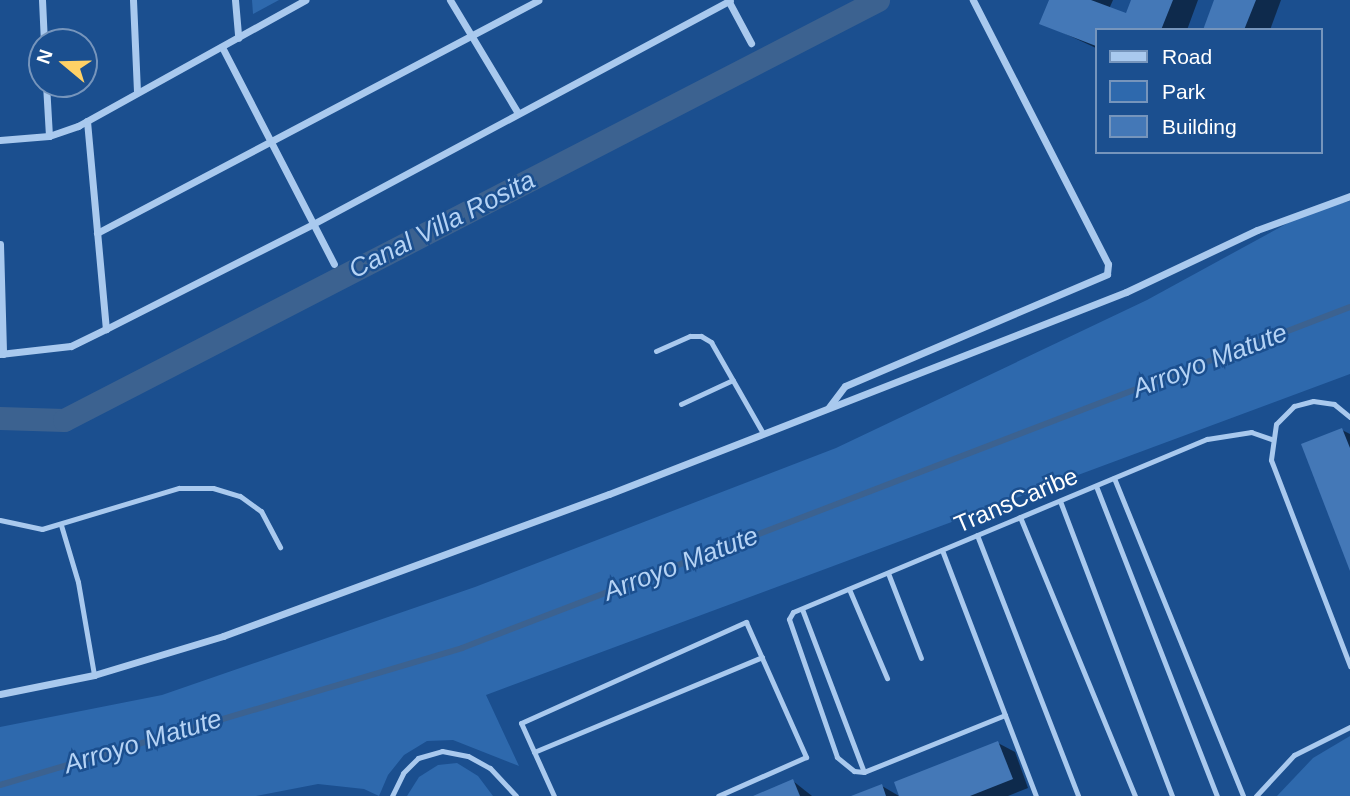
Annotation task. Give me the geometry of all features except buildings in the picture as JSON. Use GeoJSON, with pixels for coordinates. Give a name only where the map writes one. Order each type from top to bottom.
{"type":"FeatureCollection","features":[{"type":"Feature","properties":{"kind":"street"},"geometry":{"type":"LineString","coordinates":[[41,0],[43,28]]}},
{"type":"Feature","properties":{"kind":"street"},"geometry":{"type":"LineString","coordinates":[[134,0],[137,91]]}},
{"type":"Feature","properties":{"kind":"street"},"geometry":{"type":"LineString","coordinates":[[235,0],[238,38]]}},
{"type":"Feature","properties":{"kind":"street"},"geometry":{"type":"LineString","coordinates":[[0,140],[49,136],[87,121],[306,0]]}},
{"type":"Feature","properties":{"kind":"street"},"geometry":{"type":"LineString","coordinates":[[450,0],[518,113]]}},
{"type":"Feature","properties":{"kind":"street"},"geometry":{"type":"LineString","coordinates":[[97,233],[269,139],[538,0]]}},
{"type":"Feature","properties":{"kind":"street"},"geometry":{"type":"LineString","coordinates":[[0,244],[1,354],[71,346],[313,224],[729,0],[751,43]]}},
{"type":"Feature","properties":{"kind":"street"},"geometry":{"type":"LineString","coordinates":[[829,408],[845,386],[1107,274],[1108,264],[973,0]]}},
{"type":"Feature","properties":{"kind":"street"},"geometry":{"type":"LineString","coordinates":[[222,47],[334,264]]}},
{"type":"Feature","properties":{"kind":"street"},"geometry":{"type":"LineString","coordinates":[[47,98],[49,136]]}},
{"type":"Feature","properties":{"kind":"street"},"geometry":{"type":"LineString","coordinates":[[87,121],[106,329]]}},
{"type":"Feature","properties":{"kind":"street"},"geometry":{"type":"LineString","coordinates":[[0,692],[94,675],[223,636],[829,408],[1137,287],[1257,230],[1350,196]]}},
{"type":"Feature","properties":{"kind":"lane"},"geometry":{"type":"LineString","coordinates":[[656,351],[701,336],[711,342],[763,433]]}},
{"type":"Feature","properties":{"kind":"lane"},"geometry":{"type":"LineString","coordinates":[[681,404],[733,380]]}},
{"type":"Feature","properties":{"kind":"lane"},"geometry":{"type":"LineString","coordinates":[[1350,417],[1334,404],[1304,404],[1276,424],[1271,439],[1276,480],[1350,666]]}},
{"type":"Feature","properties":{"kind":"lane","name":"TransCaribe"},"geometry":{"type":"LineString","coordinates":[[1036,796],[942,550],[1231,432],[1251,432],[1271,439]]}},
{"type":"Feature","properties":{"kind":"lane"},"geometry":{"type":"LineString","coordinates":[[1114,478],[1244,796]]}},
{"type":"Feature","properties":{"kind":"lane"},"geometry":{"type":"LineString","coordinates":[[1096,486],[1217,796]]}},
{"type":"Feature","properties":{"kind":"lane"},"geometry":{"type":"LineString","coordinates":[[0,520],[24,528],[61,525],[179,488],[213,488],[240,496],[261,511],[280,547]]}},
{"type":"Feature","properties":{"kind":"lane"},"geometry":{"type":"LineString","coordinates":[[1060,501],[1171,796]]}},
{"type":"Feature","properties":{"kind":"lane"},"geometry":{"type":"LineString","coordinates":[[1020,517],[1135,796]]}},
{"type":"Feature","properties":{"kind":"lane"},"geometry":{"type":"LineString","coordinates":[[61,525],[78,582],[94,675]]}},
{"type":"Feature","properties":{"kind":"lane"},"geometry":{"type":"LineString","coordinates":[[978,535],[1078,796]]}},
{"type":"Feature","properties":{"kind":"lane"},"geometry":{"type":"LineString","coordinates":[[942,550],[793,612],[789,626],[837,757],[845,766],[864,772],[1005,715]]}},
{"type":"Feature","properties":{"kind":"lane"},"geometry":{"type":"LineString","coordinates":[[888,573],[921,658]]}},
{"type":"Feature","properties":{"kind":"lane"},"geometry":{"type":"LineString","coordinates":[[849,589],[887,678]]}},
{"type":"Feature","properties":{"kind":"lane"},"geometry":{"type":"LineString","coordinates":[[803,608],[864,772]]}},
{"type":"Feature","properties":{"kind":"lane"},"geometry":{"type":"LineString","coordinates":[[554,796],[522,723],[747,622],[806,757],[718,796]]}},
{"type":"Feature","properties":{"kind":"lane"},"geometry":{"type":"LineString","coordinates":[[534,752],[762,657]]}},
{"type":"Feature","properties":{"kind":"lane"},"geometry":{"type":"LineString","coordinates":[[1256,796],[1294,755],[1350,727]]}},
{"type":"Feature","properties":{"kind":"lane"},"geometry":{"type":"LineString","coordinates":[[392,796],[403,773],[418,758],[442,751],[468,756],[490,768],[516,796]]}},
{"type":"Feature","properties":{"kind":"green space"},"geometry":{"type":"Polygon","coordinates":[[[252,0],[279,0],[253,14],[252,0]]]}},
{"type":"Feature","properties":{"kind":"green space"},"geometry":{"type":"Polygon","coordinates":[[[1350,201],[1350,374],[486,695],[519,766],[453,740],[427,741],[404,755],[388,775],[379,796],[364,789],[318,784],[256,796],[0,796],[0,727],[162,695],[475,587],[836,448],[1147,300],[1308,212],[1350,201]]]}},
{"type":"Feature","properties":{"kind":"green space"},"geometry":{"type":"Polygon","coordinates":[[[1350,736],[1350,796],[1277,796],[1313,758],[1350,736]]]}},
{"type":"Feature","properties":{"kind":"green space"},"geometry":{"type":"Polygon","coordinates":[[[457,763],[478,776],[493,796],[407,796],[419,777],[438,765],[457,763]]]}},
{"type":"Feature","properties":{"kind":"waterway","name":"Canal Villa Rosita"},"geometry":{"type":"LineString","coordinates":[[0,418],[64,420],[878,0]]}},
{"type":"Feature","properties":{"kind":"waterway","name":"Arroyo Matute"},"geometry":{"type":"LineString","coordinates":[[0,785],[462,648],[1350,307]]}}]}
